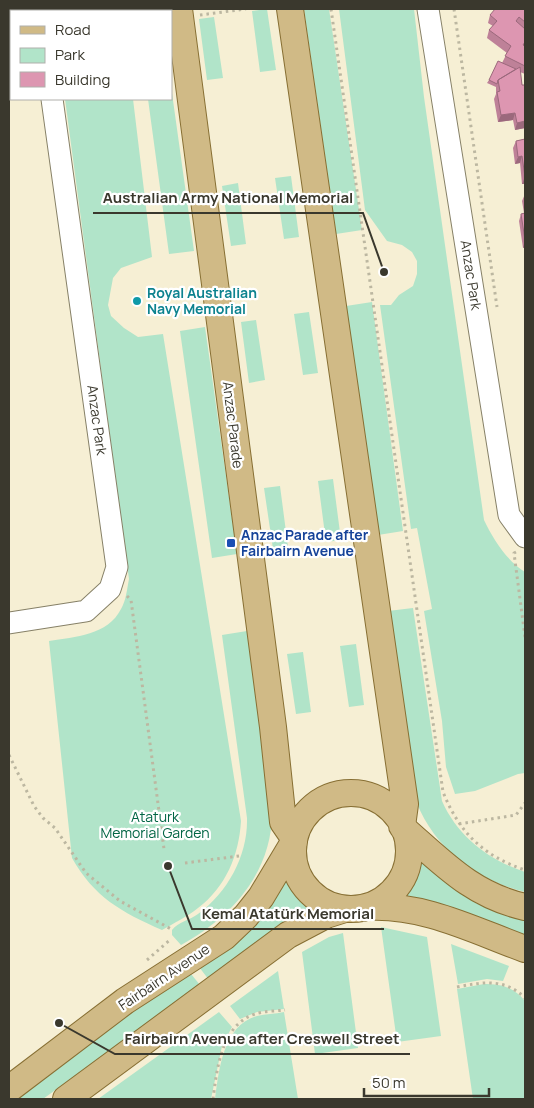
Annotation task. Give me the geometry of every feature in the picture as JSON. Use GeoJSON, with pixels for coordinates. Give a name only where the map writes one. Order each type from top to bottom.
{"type":"FeatureCollection","features":[{"type":"Feature","properties":{"kind":"main road"},"geometry":{"type":"LineString","coordinates":[[290,9],[405,804],[403,827],[408,856],[400,882],[391,893],[356,908],[322,902],[304,886],[294,865],[294,840],[299,825],[318,804],[330,797],[344,794],[372,798],[390,809],[403,827],[458,877],[494,898],[525,907]]}},
{"type":"Feature","properties":{"kind":"main road","name":"Anzac Parade"},"geometry":{"type":"LineString","coordinates":[[180,14],[273,727],[283,822],[294,840]]}},
{"type":"Feature","properties":{"kind":"main road","name":"Fairbairn Avenue"},"geometry":{"type":"LineString","coordinates":[[9,1089],[125,1001],[224,937],[246,916],[261,897],[294,840]]}},
{"type":"Feature","properties":{"kind":"main road"},"geometry":{"type":"LineString","coordinates":[[66,1099],[288,935],[326,915],[356,908],[389,906],[426,912],[525,949]]}},
{"type":"Feature","properties":{"kind":"street","name":"Anzac Park"},"geometry":{"type":"LineString","coordinates":[[428,9],[510,515],[522,544]]}},
{"type":"Feature","properties":{"kind":"street","name":"Anzac Park"},"geometry":{"type":"LineString","coordinates":[[9,623],[86,611],[110,587],[117,567],[52,100]]}},
{"type":"Feature","properties":{"kind":"path"},"geometry":{"type":"LineString","coordinates":[[180,14],[246,9]]}},
{"type":"Feature","properties":{"kind":"path"},"geometry":{"type":"LineString","coordinates":[[331,9],[442,792],[452,815],[485,850],[497,859],[525,870]]}},
{"type":"Feature","properties":{"kind":"path"},"geometry":{"type":"LineString","coordinates":[[454,9],[497,312]]}},
{"type":"Feature","properties":{"kind":"path"},"geometry":{"type":"LineString","coordinates":[[522,544],[514,553],[525,637]]}},
{"type":"Feature","properties":{"kind":"path"},"geometry":{"type":"LineString","coordinates":[[110,587],[124,593],[131,600],[164,849]]}},
{"type":"Feature","properties":{"kind":"path"},"geometry":{"type":"LineString","coordinates":[[9,755],[34,806],[43,818],[55,828],[86,873],[120,901],[171,929]]}},
{"type":"Feature","properties":{"kind":"path"},"geometry":{"type":"LineString","coordinates":[[459,824],[516,815],[525,803]]}},
{"type":"Feature","properties":{"kind":"path"},"geometry":{"type":"LineString","coordinates":[[185,863],[239,856]]}},
{"type":"Feature","properties":{"kind":"path"},"geometry":{"type":"LineString","coordinates":[[143,965],[153,953],[171,939]]}},
{"type":"Feature","properties":{"kind":"path"},"geometry":{"type":"LineString","coordinates":[[457,987],[492,982],[500,983],[519,991],[525,998]]}},
{"type":"Feature","properties":{"kind":"path"},"geometry":{"type":"LineString","coordinates":[[213,1099],[224,1046],[233,1029],[255,1014],[285,1010]]}},
{"type":"Feature","properties":{"kind":"green space"},"geometry":{"type":"Polygon","coordinates":[[[267,9],[276,70],[260,72],[252,11],[267,9]]]}},
{"type":"Feature","properties":{"kind":"green space"},"geometry":{"type":"Polygon","coordinates":[[[304,9],[329,9],[362,230],[336,234],[304,9]]]}},
{"type":"Feature","properties":{"kind":"green space"},"geometry":{"type":"Polygon","coordinates":[[[339,9],[414,9],[424,97],[484,520],[501,549],[512,562],[525,572],[525,773],[475,791],[455,794],[446,767],[442,721],[424,611],[432,609],[417,528],[411,529],[380,305],[391,305],[399,295],[413,286],[417,274],[417,261],[412,252],[402,245],[387,241],[365,210],[339,9]]]}},
{"type":"Feature","properties":{"kind":"green space"},"geometry":{"type":"Polygon","coordinates":[[[214,17],[223,78],[207,80],[199,19],[214,17]]]}},
{"type":"Feature","properties":{"kind":"green space"},"geometry":{"type":"Polygon","coordinates":[[[172,93],[194,251],[169,254],[148,100],[172,100],[172,93]]]}},
{"type":"Feature","properties":{"kind":"green space","name":"Ataturk Memorial Garden"},"geometry":{"type":"Polygon","coordinates":[[[65,100],[133,100],[152,257],[121,268],[113,278],[108,305],[111,316],[138,337],[163,334],[241,821],[234,858],[216,890],[208,900],[194,911],[162,930],[121,910],[110,902],[90,883],[72,858],[49,641],[80,636],[108,624],[115,618],[123,606],[129,579],[65,100]]]}},
{"type":"Feature","properties":{"kind":"green space"},"geometry":{"type":"Polygon","coordinates":[[[291,176],[299,237],[284,239],[275,178],[291,176]]]}},
{"type":"Feature","properties":{"kind":"green space"},"geometry":{"type":"Polygon","coordinates":[[[238,183],[246,244],[231,246],[222,186],[238,183]]]}},
{"type":"Feature","properties":{"kind":"green space"},"geometry":{"type":"Polygon","coordinates":[[[372,302],[403,531],[378,535],[346,306],[372,302]]]}},
{"type":"Feature","properties":{"kind":"green space"},"geometry":{"type":"Polygon","coordinates":[[[309,312],[318,373],[303,375],[294,314],[309,312]]]}},
{"type":"Feature","properties":{"kind":"green space"},"geometry":{"type":"Polygon","coordinates":[[[256,320],[265,380],[249,383],[241,322],[256,320]]]}},
{"type":"Feature","properties":{"kind":"green space"},"geometry":{"type":"Polygon","coordinates":[[[205,327],[237,554],[212,558],[180,331],[205,327]]]}},
{"type":"Feature","properties":{"kind":"green space"},"geometry":{"type":"Polygon","coordinates":[[[333,479],[341,540],[326,542],[318,481],[333,479]]]}},
{"type":"Feature","properties":{"kind":"green space"},"geometry":{"type":"Polygon","coordinates":[[[280,486],[288,547],[273,549],[264,488],[280,486]]]}},
{"type":"Feature","properties":{"kind":"green space"},"geometry":{"type":"Polygon","coordinates":[[[413,608],[442,801],[457,826],[476,846],[499,861],[525,872],[525,892],[489,879],[457,858],[431,830],[421,813],[414,795],[388,611],[413,608]]]}},
{"type":"Feature","properties":{"kind":"green space"},"geometry":{"type":"Polygon","coordinates":[[[247,631],[272,808],[271,831],[266,852],[258,871],[247,889],[233,906],[217,920],[200,934],[181,945],[172,935],[172,930],[177,925],[198,914],[218,895],[234,872],[244,846],[247,818],[222,635],[247,631]]]}},
{"type":"Feature","properties":{"kind":"green space"},"geometry":{"type":"Polygon","coordinates":[[[356,644],[364,705],[349,707],[340,646],[356,644]]]}},
{"type":"Feature","properties":{"kind":"green space"},"geometry":{"type":"Polygon","coordinates":[[[303,652],[311,712],[296,714],[287,654],[303,652]]]}},
{"type":"Feature","properties":{"kind":"green space"},"geometry":{"type":"Polygon","coordinates":[[[416,852],[525,916],[525,936],[397,896],[410,876],[416,852]]]}},
{"type":"Feature","properties":{"kind":"green space"},"geometry":{"type":"Polygon","coordinates":[[[289,871],[299,890],[316,906],[209,980],[196,963],[289,871]]]}},
{"type":"Feature","properties":{"kind":"green space"},"geometry":{"type":"Polygon","coordinates":[[[381,927],[427,937],[441,1036],[397,1042],[381,927]]]}},
{"type":"Feature","properties":{"kind":"green space"},"geometry":{"type":"Polygon","coordinates":[[[343,933],[358,1048],[315,1054],[302,952],[329,937],[343,933]]]}},
{"type":"Feature","properties":{"kind":"green space"},"geometry":{"type":"Polygon","coordinates":[[[451,944],[509,966],[503,981],[487,979],[458,984],[451,944]]]}},
{"type":"Feature","properties":{"kind":"green space"},"geometry":{"type":"Polygon","coordinates":[[[187,969],[200,985],[43,1099],[9,1099],[187,969]]]}},
{"type":"Feature","properties":{"kind":"green space"},"geometry":{"type":"Polygon","coordinates":[[[278,971],[284,1009],[257,1012],[240,1019],[230,1006],[278,971]]]}},
{"type":"Feature","properties":{"kind":"green space"},"geometry":{"type":"Polygon","coordinates":[[[484,984],[512,989],[525,1001],[525,1099],[473,1099],[457,989],[484,984]]]}},
{"type":"Feature","properties":{"kind":"green space"},"geometry":{"type":"Polygon","coordinates":[[[219,1012],[232,1027],[222,1046],[211,1099],[98,1099],[219,1012]]]}},
{"type":"Feature","properties":{"kind":"green space"},"geometry":{"type":"Polygon","coordinates":[[[284,1012],[298,1099],[215,1099],[221,1062],[230,1039],[237,1029],[246,1021],[257,1016],[284,1012]]]}},
{"type":"Feature","properties":{"kind":"building"},"geometry":{"type":"Polygon","coordinates":[[[495,9],[525,9],[525,22],[519,17],[516,21],[525,29],[525,42],[523,45],[525,46],[525,66],[505,56],[511,46],[489,30],[497,21],[490,15],[495,9]]]}},
{"type":"Feature","properties":{"kind":"building"},"geometry":{"type":"Polygon","coordinates":[[[498,61],[516,69],[498,80],[497,84],[489,80],[498,61]]]}},
{"type":"Feature","properties":{"kind":"building"},"geometry":{"type":"Polygon","coordinates":[[[520,67],[522,85],[525,85],[525,121],[517,123],[515,113],[501,115],[497,92],[500,91],[498,80],[520,67]]]}},
{"type":"Feature","properties":{"kind":"building"},"geometry":{"type":"Polygon","coordinates":[[[525,139],[525,177],[522,156],[518,157],[516,141],[525,139]]]}},
{"type":"Feature","properties":{"kind":"building"},"geometry":{"type":"Polygon","coordinates":[[[525,213],[525,240],[521,214],[525,213]]]}},
{"type":"Feature","properties":{"kind":"place","name":"Australian Army National Memorial"},"geometry":{"type":"Point","coordinates":[384,272]}},
{"type":"Feature","properties":{"kind":"place","name":"Royal Australian Navy Memorial"},"geometry":{"type":"Point","coordinates":[137,301]}},
{"type":"Feature","properties":{"kind":"place","name":"Anzac Parade after Fairbairn Avenue"},"geometry":{"type":"Point","coordinates":[231,543]}},
{"type":"Feature","properties":{"kind":"place","name":"Kemal Atatürk Memorial"},"geometry":{"type":"Point","coordinates":[168,866]}},
{"type":"Feature","properties":{"kind":"place","name":"Fairbairn Avenue after Creswell Street"},"geometry":{"type":"Point","coordinates":[59,1023]}}]}
